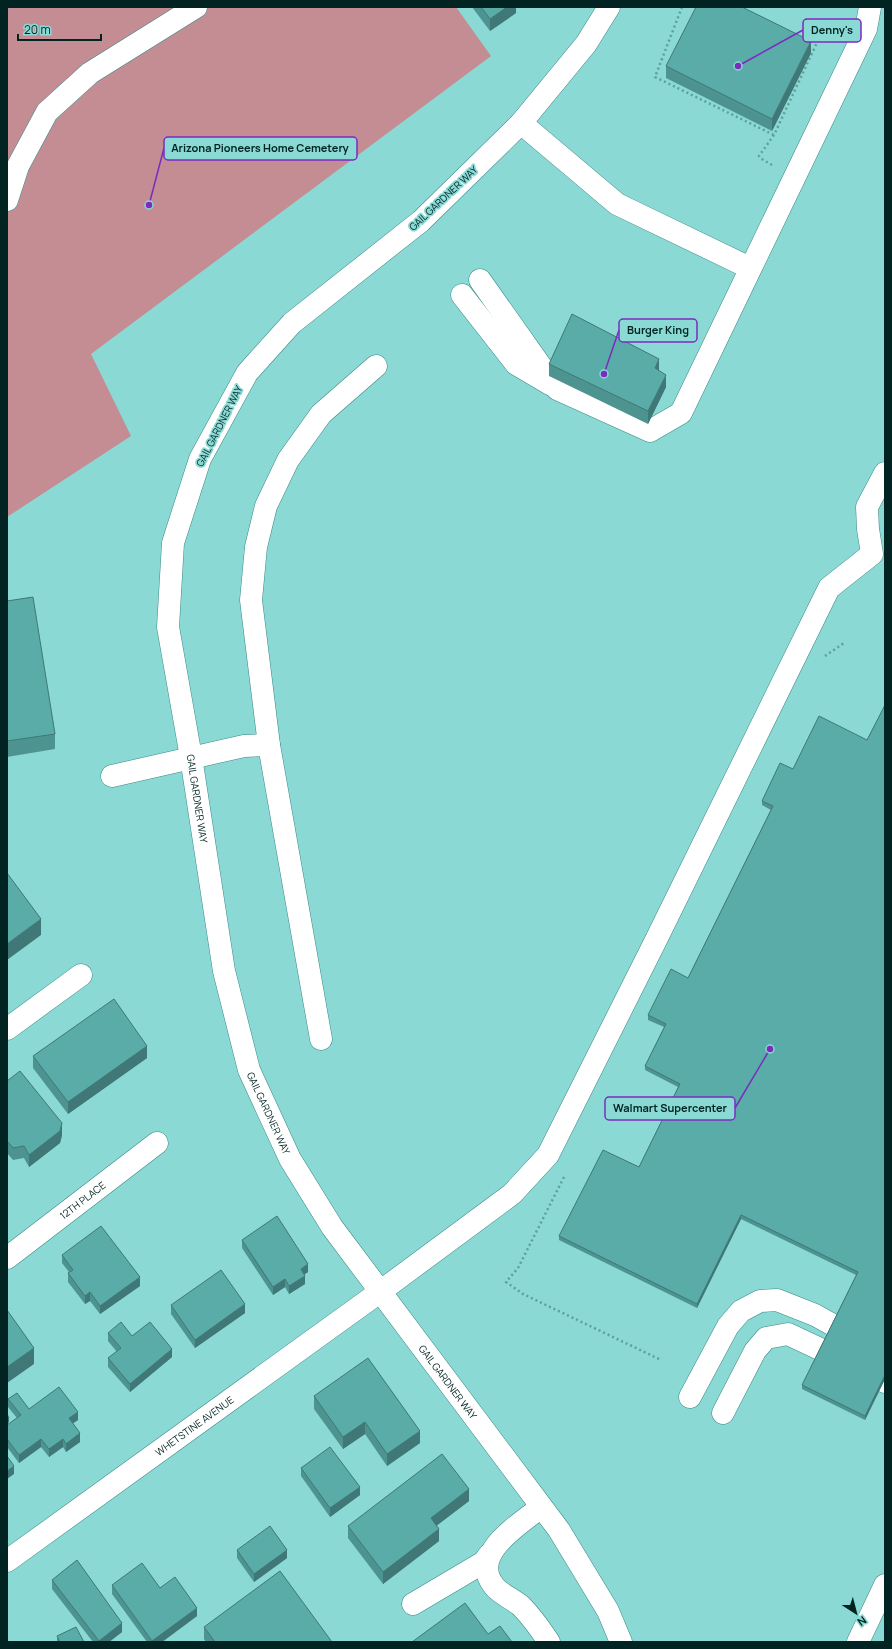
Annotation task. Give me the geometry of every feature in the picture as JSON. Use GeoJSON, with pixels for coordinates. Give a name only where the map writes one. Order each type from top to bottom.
{"type":"FeatureCollection","features":[{"type":"Feature","properties":{"kind":"street"},"geometry":{"type":"LineString","coordinates":[[7,200],[18,166],[47,112],[90,73],[196,7]]}},
{"type":"Feature","properties":{"kind":"street","name":"GAIL GARDNER WAY"},"geometry":{"type":"LineString","coordinates":[[609,7],[586,44],[521,123],[421,220],[292,323],[247,374],[200,459],[173,543],[168,627],[191,758],[224,971],[248,1070],[290,1158],[332,1226],[559,1530],[608,1610],[621,1642]]}},
{"type":"Feature","properties":{"kind":"street"},"geometry":{"type":"LineString","coordinates":[[462,295],[516,364],[557,389],[650,431],[681,413],[866,29],[870,7]]}},
{"type":"Feature","properties":{"kind":"street"},"geometry":{"type":"LineString","coordinates":[[521,123],[560,158],[617,204],[750,268]]}},
{"type":"Feature","properties":{"kind":"street"},"geometry":{"type":"LineString","coordinates":[[480,280],[557,389]]}},
{"type":"Feature","properties":{"kind":"street"},"geometry":{"type":"LineString","coordinates":[[321,1039],[269,746],[251,600],[256,547],[266,506],[288,460],[321,414],[376,366]]}},
{"type":"Feature","properties":{"kind":"street","name":"WHETSTINE AVENUE"},"geometry":{"type":"LineString","coordinates":[[7,1561],[381,1291],[512,1194],[548,1154],[655,942],[829,588],[872,554],[868,529],[868,507],[885,473]]}},
{"type":"Feature","properties":{"kind":"street"},"geometry":{"type":"LineString","coordinates":[[112,776],[244,746],[269,746]]}},
{"type":"Feature","properties":{"kind":"street"},"geometry":{"type":"LineString","coordinates":[[7,1029],[81,975]]}},
{"type":"Feature","properties":{"kind":"street","name":"12TH PLACE"},"geometry":{"type":"LineString","coordinates":[[7,1258],[157,1143]]}},
{"type":"Feature","properties":{"kind":"street"},"geometry":{"type":"LineString","coordinates":[[690,1397],[728,1326],[741,1311],[760,1301],[777,1300],[815,1315],[885,1354]]}},
{"type":"Feature","properties":{"kind":"street"},"geometry":{"type":"LineString","coordinates":[[723,1413],[755,1352],[766,1338],[788,1334],[885,1382]]}},
{"type":"Feature","properties":{"kind":"street"},"geometry":{"type":"LineString","coordinates":[[413,1604],[484,1562],[488,1555],[507,1534],[541,1507]]}},
{"type":"Feature","properties":{"kind":"street"},"geometry":{"type":"LineString","coordinates":[[488,1555],[486,1570],[494,1586],[520,1606],[536,1623],[549,1642]]}},
{"type":"Feature","properties":{"kind":"street"},"geometry":{"type":"LineString","coordinates":[[858,1642],[885,1585]]}},
{"type":"Feature","properties":{"kind":"path"},"geometry":{"type":"LineString","coordinates":[[682,7],[655,77],[774,135]]}},
{"type":"Feature","properties":{"kind":"path"},"geometry":{"type":"LineString","coordinates":[[772,165],[760,158],[760,156],[774,135],[821,34]]}},
{"type":"Feature","properties":{"kind":"path"},"geometry":{"type":"LineString","coordinates":[[823,657],[844,643]]}},
{"type":"Feature","properties":{"kind":"path"},"geometry":{"type":"LineString","coordinates":[[568,1171],[518,1268],[506,1282],[523,1294],[659,1359]]}},
{"type":"Feature","properties":{"kind":"shaded area"},"geometry":{"type":"Polygon","coordinates":[[[7,7],[456,7],[491,56],[91,354],[131,436],[7,517],[7,7]]]}},
{"type":"Feature","properties":{"kind":"building"},"geometry":{"type":"Polygon","coordinates":[[[481,7],[507,7],[490,19],[481,7]]]}},
{"type":"Feature","properties":{"kind":"building"},"geometry":{"type":"Polygon","coordinates":[[[696,7],[742,7],[811,41],[772,119],[666,66],[696,7]]]}},
{"type":"Feature","properties":{"kind":"building"},"geometry":{"type":"Polygon","coordinates":[[[572,314],[659,359],[655,368],[666,375],[648,411],[549,364],[572,314]]]}},
{"type":"Feature","properties":{"kind":"building"},"geometry":{"type":"Polygon","coordinates":[[[33,597],[55,734],[7,741],[7,601],[33,597]]]}},
{"type":"Feature","properties":{"kind":"building"},"geometry":{"type":"Polygon","coordinates":[[[885,705],[885,1375],[865,1416],[802,1385],[858,1272],[741,1215],[697,1304],[559,1236],[603,1150],[639,1167],[680,1084],[645,1066],[666,1024],[648,1015],[671,969],[688,978],[773,806],[762,801],[780,763],[793,769],[819,716],[867,740],[885,705]]]}},
{"type":"Feature","properties":{"kind":"building"},"geometry":{"type":"Polygon","coordinates":[[[7,873],[41,919],[7,944],[7,873]]]}},
{"type":"Feature","properties":{"kind":"building"},"geometry":{"type":"Polygon","coordinates":[[[114,999],[147,1046],[68,1102],[33,1056],[114,999]]]}},
{"type":"Feature","properties":{"kind":"building"},"geometry":{"type":"Polygon","coordinates":[[[20,1071],[62,1123],[60,1131],[29,1155],[24,1146],[13,1148],[7,1141],[7,1081],[20,1071]]]}},
{"type":"Feature","properties":{"kind":"building"},"geometry":{"type":"Polygon","coordinates":[[[277,1216],[308,1264],[301,1269],[305,1276],[289,1286],[285,1279],[273,1287],[242,1240],[277,1216]]]}},
{"type":"Feature","properties":{"kind":"building"},"geometry":{"type":"Polygon","coordinates":[[[101,1226],[140,1277],[100,1306],[90,1292],[85,1296],[68,1273],[73,1270],[62,1255],[101,1226]]]}},
{"type":"Feature","properties":{"kind":"building"},"geometry":{"type":"Polygon","coordinates":[[[221,1270],[245,1304],[195,1340],[171,1305],[221,1270]]]}},
{"type":"Feature","properties":{"kind":"building"},"geometry":{"type":"Polygon","coordinates":[[[7,1310],[34,1348],[7,1367],[7,1310]]]}},
{"type":"Feature","properties":{"kind":"building"},"geometry":{"type":"Polygon","coordinates":[[[121,1322],[132,1336],[150,1322],[172,1349],[130,1384],[108,1358],[121,1348],[108,1333],[121,1322]]]}},
{"type":"Feature","properties":{"kind":"building"},"geometry":{"type":"Polygon","coordinates":[[[368,1358],[420,1431],[387,1454],[365,1422],[343,1437],[314,1396],[368,1358]]]}},
{"type":"Feature","properties":{"kind":"building"},"geometry":{"type":"Polygon","coordinates":[[[59,1387],[78,1412],[69,1418],[80,1433],[66,1444],[63,1439],[49,1449],[41,1439],[19,1455],[7,1439],[7,1425],[21,1415],[8,1399],[17,1393],[29,1409],[59,1387]]]}},
{"type":"Feature","properties":{"kind":"building"},"geometry":{"type":"Polygon","coordinates":[[[330,1447],[360,1487],[330,1508],[301,1468],[330,1447]]]}},
{"type":"Feature","properties":{"kind":"building"},"geometry":{"type":"Polygon","coordinates":[[[442,1454],[469,1489],[431,1518],[439,1529],[383,1572],[348,1526],[442,1454]]]}},
{"type":"Feature","properties":{"kind":"building"},"geometry":{"type":"Polygon","coordinates":[[[7,1456],[14,1466],[7,1471],[7,1456]]]}},
{"type":"Feature","properties":{"kind":"building"},"geometry":{"type":"Polygon","coordinates":[[[270,1526],[287,1550],[254,1574],[237,1550],[270,1526]]]}},
{"type":"Feature","properties":{"kind":"building"},"geometry":{"type":"Polygon","coordinates":[[[77,1560],[122,1623],[99,1641],[52,1580],[77,1560]]]}},
{"type":"Feature","properties":{"kind":"building"},"geometry":{"type":"Polygon","coordinates":[[[142,1563],[160,1588],[175,1577],[197,1608],[152,1641],[112,1585],[142,1563]]]}},
{"type":"Feature","properties":{"kind":"building"},"geometry":{"type":"Polygon","coordinates":[[[280,1571],[332,1642],[215,1642],[204,1627],[280,1571]]]}},
{"type":"Feature","properties":{"kind":"building"},"geometry":{"type":"Polygon","coordinates":[[[465,1603],[488,1634],[500,1626],[512,1642],[412,1642],[465,1603]]]}},
{"type":"Feature","properties":{"kind":"building"},"geometry":{"type":"Polygon","coordinates":[[[76,1627],[84,1642],[60,1642],[57,1636],[76,1627]]]}},
{"type":"Feature","properties":{"kind":"place","name":"Denny's"},"geometry":{"type":"Point","coordinates":[738,66]}},
{"type":"Feature","properties":{"kind":"place","name":"Arizona Pioneers Home Cemetery"},"geometry":{"type":"Point","coordinates":[149,205]}},
{"type":"Feature","properties":{"kind":"place","name":"Burger King"},"geometry":{"type":"Point","coordinates":[604,374]}},
{"type":"Feature","properties":{"kind":"place","name":"Walmart Supercenter"},"geometry":{"type":"Point","coordinates":[770,1049]}}]}
